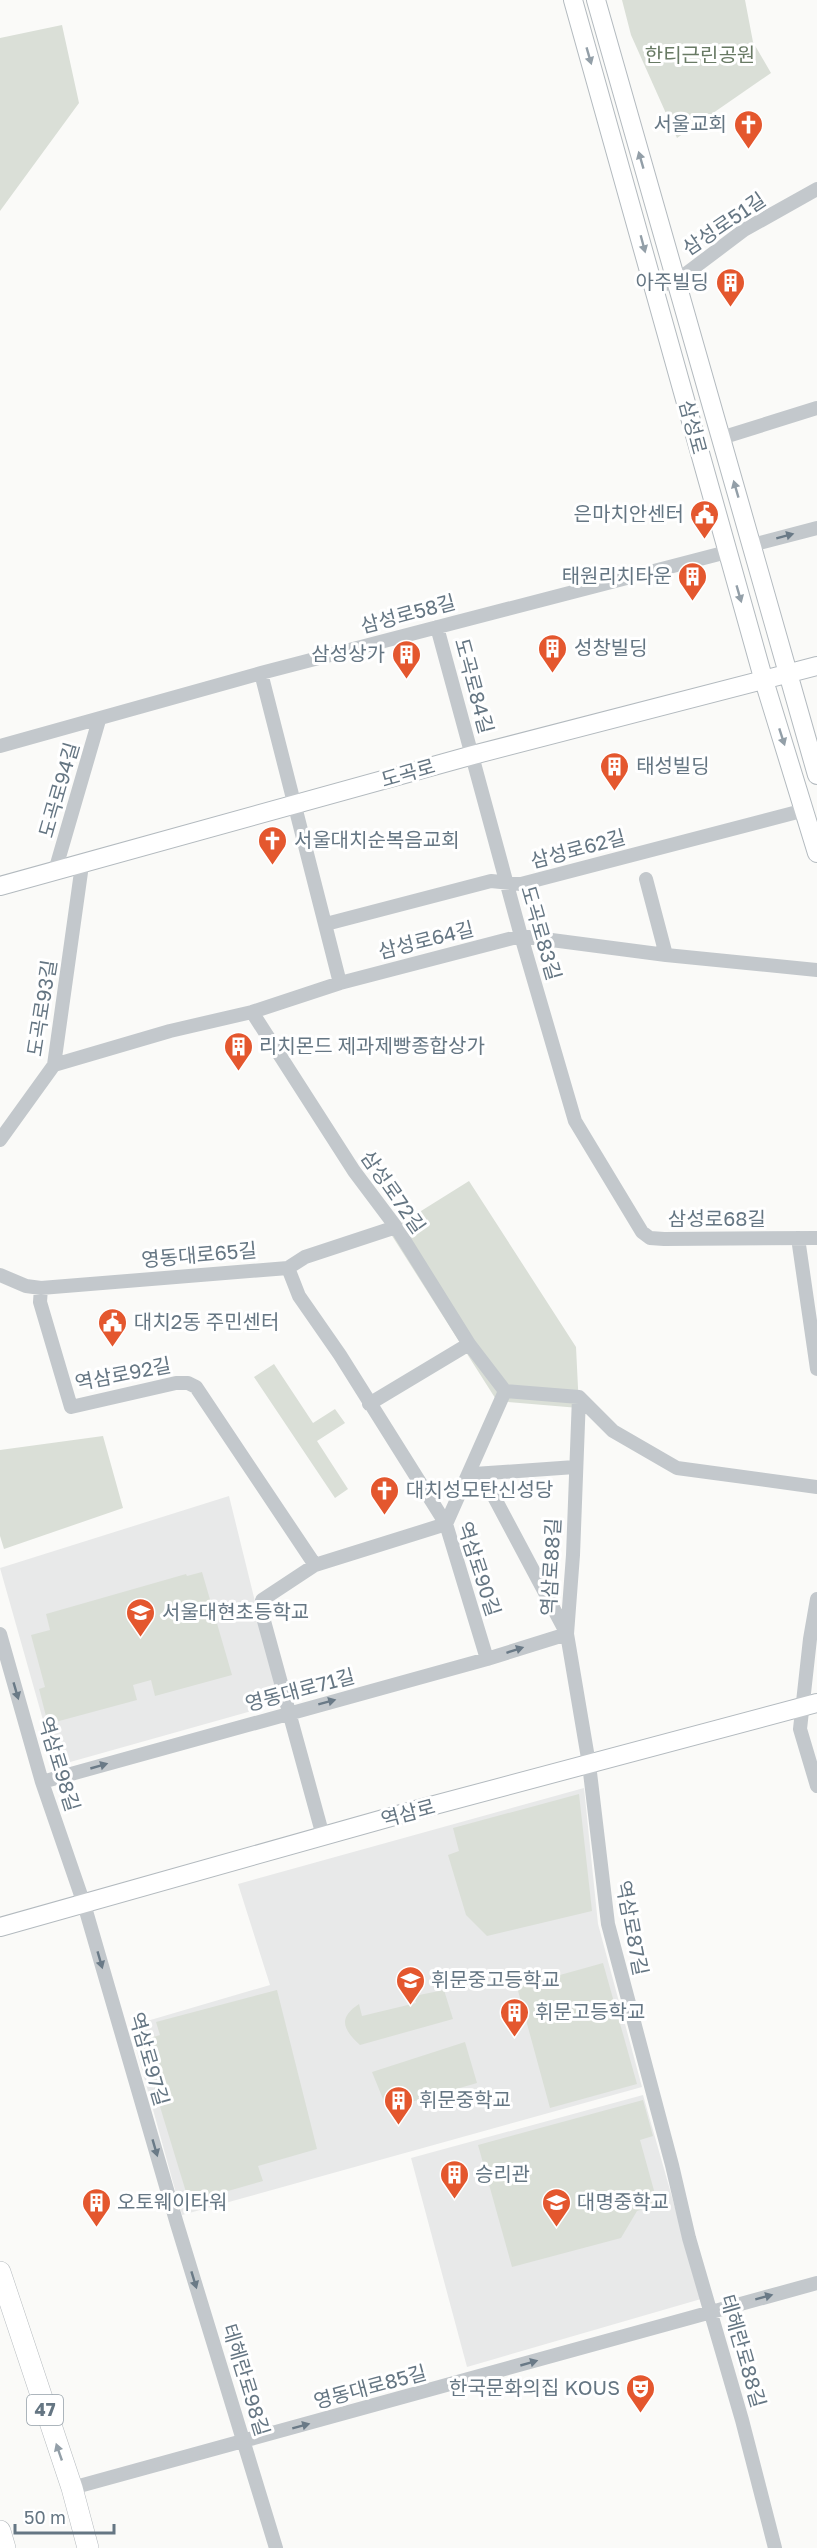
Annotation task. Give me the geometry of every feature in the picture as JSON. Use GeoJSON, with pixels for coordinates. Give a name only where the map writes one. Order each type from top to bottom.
{"type":"FeatureCollection","features":[{"type":"Feature","properties":{"kind":"main road","name":"삼성로"},"geometry":{"type":"LineString","coordinates":[[573,0],[727,552],[817,853]]}},
{"type":"Feature","properties":{"kind":"main road","name":"삼성로"},"geometry":{"type":"LineString","coordinates":[[596,0],[817,775]]}},
{"type":"Feature","properties":{"kind":"main road","name":"도곡로"},"geometry":{"type":"LineString","coordinates":[[0,886],[472,755],[817,666]]}},
{"type":"Feature","properties":{"kind":"main road","name":"역삼로"},"geometry":{"type":"LineString","coordinates":[[0,1927],[323,1836],[810,1705]]}},
{"type":"Feature","properties":{"kind":"main road","name":"47"},"geometry":{"type":"LineString","coordinates":[[0,2272],[72,2488],[88,2548]]}},
{"type":"Feature","properties":{"kind":"main road"},"geometry":{"type":"LineString","coordinates":[[0,2531],[5,2548]]}},
{"type":"Feature","properties":{"kind":"street","name":"삼성로51길"},"geometry":{"type":"LineString","coordinates":[[654,286],[675,282],[744,230],[816,193]]}},
{"type":"Feature","properties":{"kind":"street"},"geometry":{"type":"LineString","coordinates":[[721,438],[817,408]]}},
{"type":"Feature","properties":{"kind":"street"},"geometry":{"type":"LineString","coordinates":[[752,545],[817,528]]}},
{"type":"Feature","properties":{"kind":"street","name":"삼성로58길"},"geometry":{"type":"LineString","coordinates":[[0,746],[261,673],[727,552]]}},
{"type":"Feature","properties":{"kind":"street","name":"도곡로84길"},"geometry":{"type":"LineString","coordinates":[[437,627],[472,755]]}},
{"type":"Feature","properties":{"kind":"street"},"geometry":{"type":"LineString","coordinates":[[261,673],[340,983]]}},
{"type":"Feature","properties":{"kind":"street","name":"도곡로94길"},"geometry":{"type":"LineString","coordinates":[[55,871],[99,720]]}},
{"type":"Feature","properties":{"kind":"street","name":"도곡로83길"},"geometry":{"type":"LineString","coordinates":[[472,755],[521,936],[575,1121]]}},
{"type":"Feature","properties":{"kind":"street","name":"삼성로62길"},"geometry":{"type":"LineString","coordinates":[[326,924],[491,881],[521,884],[805,810]]}},
{"type":"Feature","properties":{"kind":"street","name":"도곡로93길"},"geometry":{"type":"LineString","coordinates":[[0,1140],[54,1065],[82,865]]}},
{"type":"Feature","properties":{"kind":"street"},"geometry":{"type":"LineString","coordinates":[[646,879],[666,955]]}},
{"type":"Feature","properties":{"kind":"street","name":"삼성로64길"},"geometry":{"type":"LineString","coordinates":[[54,1065],[170,1032],[252,1012],[340,983],[521,936],[666,955],[817,970]]}},
{"type":"Feature","properties":{"kind":"street","name":"삼성로72길"},"geometry":{"type":"LineString","coordinates":[[252,1012],[354,1172],[396,1227],[469,1344],[505,1391]]}},
{"type":"Feature","properties":{"kind":"street","name":"삼성로68길"},"geometry":{"type":"LineString","coordinates":[[575,1121],[642,1232],[650,1238],[817,1238]]}},
{"type":"Feature","properties":{"kind":"street","name":"영동대로65길"},"geometry":{"type":"LineString","coordinates":[[0,1275],[26,1286],[41,1287],[288,1268],[305,1257],[396,1227]]}},
{"type":"Feature","properties":{"kind":"street"},"geometry":{"type":"LineString","coordinates":[[798,1238],[817,1369]]}},
{"type":"Feature","properties":{"kind":"street","name":"역삼로90길"},"geometry":{"type":"LineString","coordinates":[[288,1268],[299,1296],[340,1355],[446,1524],[487,1659]]}},
{"type":"Feature","properties":{"kind":"street","name":"역삼로92길"},"geometry":{"type":"LineString","coordinates":[[41,1287],[40,1302],[71,1407],[176,1383],[188,1383],[196,1387],[315,1565]]}},
{"type":"Feature","properties":{"kind":"street"},"geometry":{"type":"LineString","coordinates":[[369,1404],[469,1344]]}},
{"type":"Feature","properties":{"kind":"street"},"geometry":{"type":"LineString","coordinates":[[323,1836],[261,1610],[262,1600],[315,1565],[446,1524],[505,1391],[579,1397],[613,1431],[677,1468],[817,1487]]}},
{"type":"Feature","properties":{"kind":"street","name":"역삼로88길"},"geometry":{"type":"LineString","coordinates":[[579,1397],[573,1555],[567,1634],[589,1764]]}},
{"type":"Feature","properties":{"kind":"street"},"geometry":{"type":"LineString","coordinates":[[469,1474],[575,1467]]}},
{"type":"Feature","properties":{"kind":"street","name":"역삼로88길"},"geometry":{"type":"LineString","coordinates":[[469,1474],[484,1478],[567,1634]]}},
{"type":"Feature","properties":{"kind":"street"},"geometry":{"type":"LineString","coordinates":[[817,1599],[810,1639],[810,1705],[800,1729],[817,1786]]}},
{"type":"Feature","properties":{"kind":"street","name":"역삼로98길"},"geometry":{"type":"LineString","coordinates":[[0,1634],[42,1782],[84,1904]]}},
{"type":"Feature","properties":{"kind":"street","name":"영동대로71길"},"geometry":{"type":"LineString","coordinates":[[42,1782],[487,1659],[567,1634]]}},
{"type":"Feature","properties":{"kind":"street","name":"역삼로87길"},"geometry":{"type":"LineString","coordinates":[[589,1764],[608,1924],[672,2165]]}},
{"type":"Feature","properties":{"kind":"street","name":"역삼로97길"},"geometry":{"type":"LineString","coordinates":[[84,1904],[177,2224]]}},
{"type":"Feature","properties":{"kind":"street","name":"테헤란로88길"},"geometry":{"type":"LineString","coordinates":[[672,2165],[689,2238],[712,2311],[775,2548]]}},
{"type":"Feature","properties":{"kind":"street","name":"테헤란로98길"},"geometry":{"type":"LineString","coordinates":[[177,2224],[276,2548]]}},
{"type":"Feature","properties":{"kind":"street","name":"영동대로85길"},"geometry":{"type":"LineString","coordinates":[[72,2488],[817,2283]]}},
{"type":"Feature","properties":{"kind":"shaded area","name":"서울대현초등학교"},"geometry":{"type":"Polygon","coordinates":[[[229,1496],[280,1703],[56,1766],[0,1568],[229,1496]]]}},
{"type":"Feature","properties":{"kind":"shaded area","name":"휘문중고등학교"},"geometry":{"type":"Polygon","coordinates":[[[584,1788],[598,1924],[642,2087],[182,2215],[130,2026],[270,1985],[238,1884],[584,1788]]]}},
{"type":"Feature","properties":{"kind":"shaded area","name":"대명중학교"},"geometry":{"type":"Polygon","coordinates":[[[643,2095],[701,2299],[467,2367],[411,2158],[643,2095]]]}},
{"type":"Feature","properties":{"kind":"green space","name":"한티근린공원"},"geometry":{"type":"Polygon","coordinates":[[[622,0],[745,0],[753,42],[771,73],[677,138],[631,35],[622,0]]]}},
{"type":"Feature","properties":{"kind":"green space"},"geometry":{"type":"Polygon","coordinates":[[[62,25],[79,103],[0,211],[0,38],[62,25]]]}},
{"type":"Feature","properties":{"kind":"green space"},"geometry":{"type":"Polygon","coordinates":[[[469,1181],[576,1347],[579,1408],[497,1401],[389,1231],[469,1181]]]}},
{"type":"Feature","properties":{"kind":"green space"},"geometry":{"type":"Polygon","coordinates":[[[274,1364],[313,1423],[335,1409],[345,1423],[317,1441],[348,1489],[335,1498],[254,1377],[274,1364]]]}},
{"type":"Feature","properties":{"kind":"green space"},"geometry":{"type":"Polygon","coordinates":[[[103,1436],[123,1508],[4,1549],[0,1536],[0,1450],[103,1436]]]}},
{"type":"Feature","properties":{"kind":"green space"},"geometry":{"type":"Polygon","coordinates":[[[202,1572],[232,1675],[155,1696],[151,1680],[133,1685],[137,1700],[48,1724],[39,1689],[45,1687],[31,1635],[50,1630],[46,1614],[186,1574],[187,1576],[202,1572]]]}},
{"type":"Feature","properties":{"kind":"green space"},"geometry":{"type":"Polygon","coordinates":[[[579,1794],[592,1911],[487,1936],[466,1915],[448,1855],[459,1851],[453,1828],[579,1794]]]}},
{"type":"Feature","properties":{"kind":"green space"},"geometry":{"type":"Polygon","coordinates":[[[603,1963],[637,2084],[550,2108],[517,1987],[603,1963]]]}},
{"type":"Feature","properties":{"kind":"green space"},"geometry":{"type":"Polygon","coordinates":[[[277,1990],[317,2149],[258,2166],[263,2181],[200,2199],[186,2192],[140,2041],[160,2035],[156,2022],[277,1990]]]}},
{"type":"Feature","properties":{"kind":"green space"},"geometry":{"type":"Polygon","coordinates":[[[444,1990],[453,2019],[360,2045],[350,2035],[345,2025],[347,2015],[359,2004],[362,2016],[416,2003],[414,1996],[444,1990]]]}},
{"type":"Feature","properties":{"kind":"green space"},"geometry":{"type":"Polygon","coordinates":[[[465,2042],[477,2083],[387,2109],[372,2072],[465,2042]]]}},
{"type":"Feature","properties":{"kind":"green space"},"geometry":{"type":"Polygon","coordinates":[[[643,2100],[653,2136],[640,2140],[658,2205],[637,2211],[621,2238],[512,2267],[478,2145],[643,2100]]]}},
{"type":"Feature","properties":{"kind":"place","name":"서울교회"},"geometry":{"type":"Point","coordinates":[748,150]}},
{"type":"Feature","properties":{"kind":"place","name":"아주빌딩"},"geometry":{"type":"Point","coordinates":[730,308]}},
{"type":"Feature","properties":{"kind":"place","name":"은마치안센터"},"geometry":{"type":"Point","coordinates":[705,540]}},
{"type":"Feature","properties":{"kind":"place","name":"태원리치타운"},"geometry":{"type":"Point","coordinates":[693,602]}},
{"type":"Feature","properties":{"kind":"place","name":"성창빌딩"},"geometry":{"type":"Point","coordinates":[553,674]}},
{"type":"Feature","properties":{"kind":"place","name":"삼성상가"},"geometry":{"type":"Point","coordinates":[406,680]}},
{"type":"Feature","properties":{"kind":"place","name":"태성빌딩"},"geometry":{"type":"Point","coordinates":[615,792]}},
{"type":"Feature","properties":{"kind":"place","name":"서울대치순복음교회"},"geometry":{"type":"Point","coordinates":[273,866]}},
{"type":"Feature","properties":{"kind":"place","name":"리치몬드 제과제빵종합상가"},"geometry":{"type":"Point","coordinates":[238,1072]}},
{"type":"Feature","properties":{"kind":"place","name":"대치2동 주민센터"},"geometry":{"type":"Point","coordinates":[113,1348]}},
{"type":"Feature","properties":{"kind":"place","name":"대치성모탄신성당"},"geometry":{"type":"Point","coordinates":[385,1516]}},
{"type":"Feature","properties":{"kind":"place","name":"서울대현초등학교"},"geometry":{"type":"Point","coordinates":[141,1638]}},
{"type":"Feature","properties":{"kind":"place","name":"휘문중고등학교"},"geometry":{"type":"Point","coordinates":[410,2006]}},
{"type":"Feature","properties":{"kind":"place","name":"휘문고등학교"},"geometry":{"type":"Point","coordinates":[514,2038]}},
{"type":"Feature","properties":{"kind":"place","name":"휘문중학교"},"geometry":{"type":"Point","coordinates":[398,2126]}},
{"type":"Feature","properties":{"kind":"place","name":"승리관"},"geometry":{"type":"Point","coordinates":[454,2200]}},
{"type":"Feature","properties":{"kind":"place","name":"오토웨이타워"},"geometry":{"type":"Point","coordinates":[96,2228]}},
{"type":"Feature","properties":{"kind":"place","name":"대명중학교"},"geometry":{"type":"Point","coordinates":[556,2228]}},
{"type":"Feature","properties":{"kind":"place","name":"한국문화의집 KOUS"},"geometry":{"type":"Point","coordinates":[641,2414]}}]}
